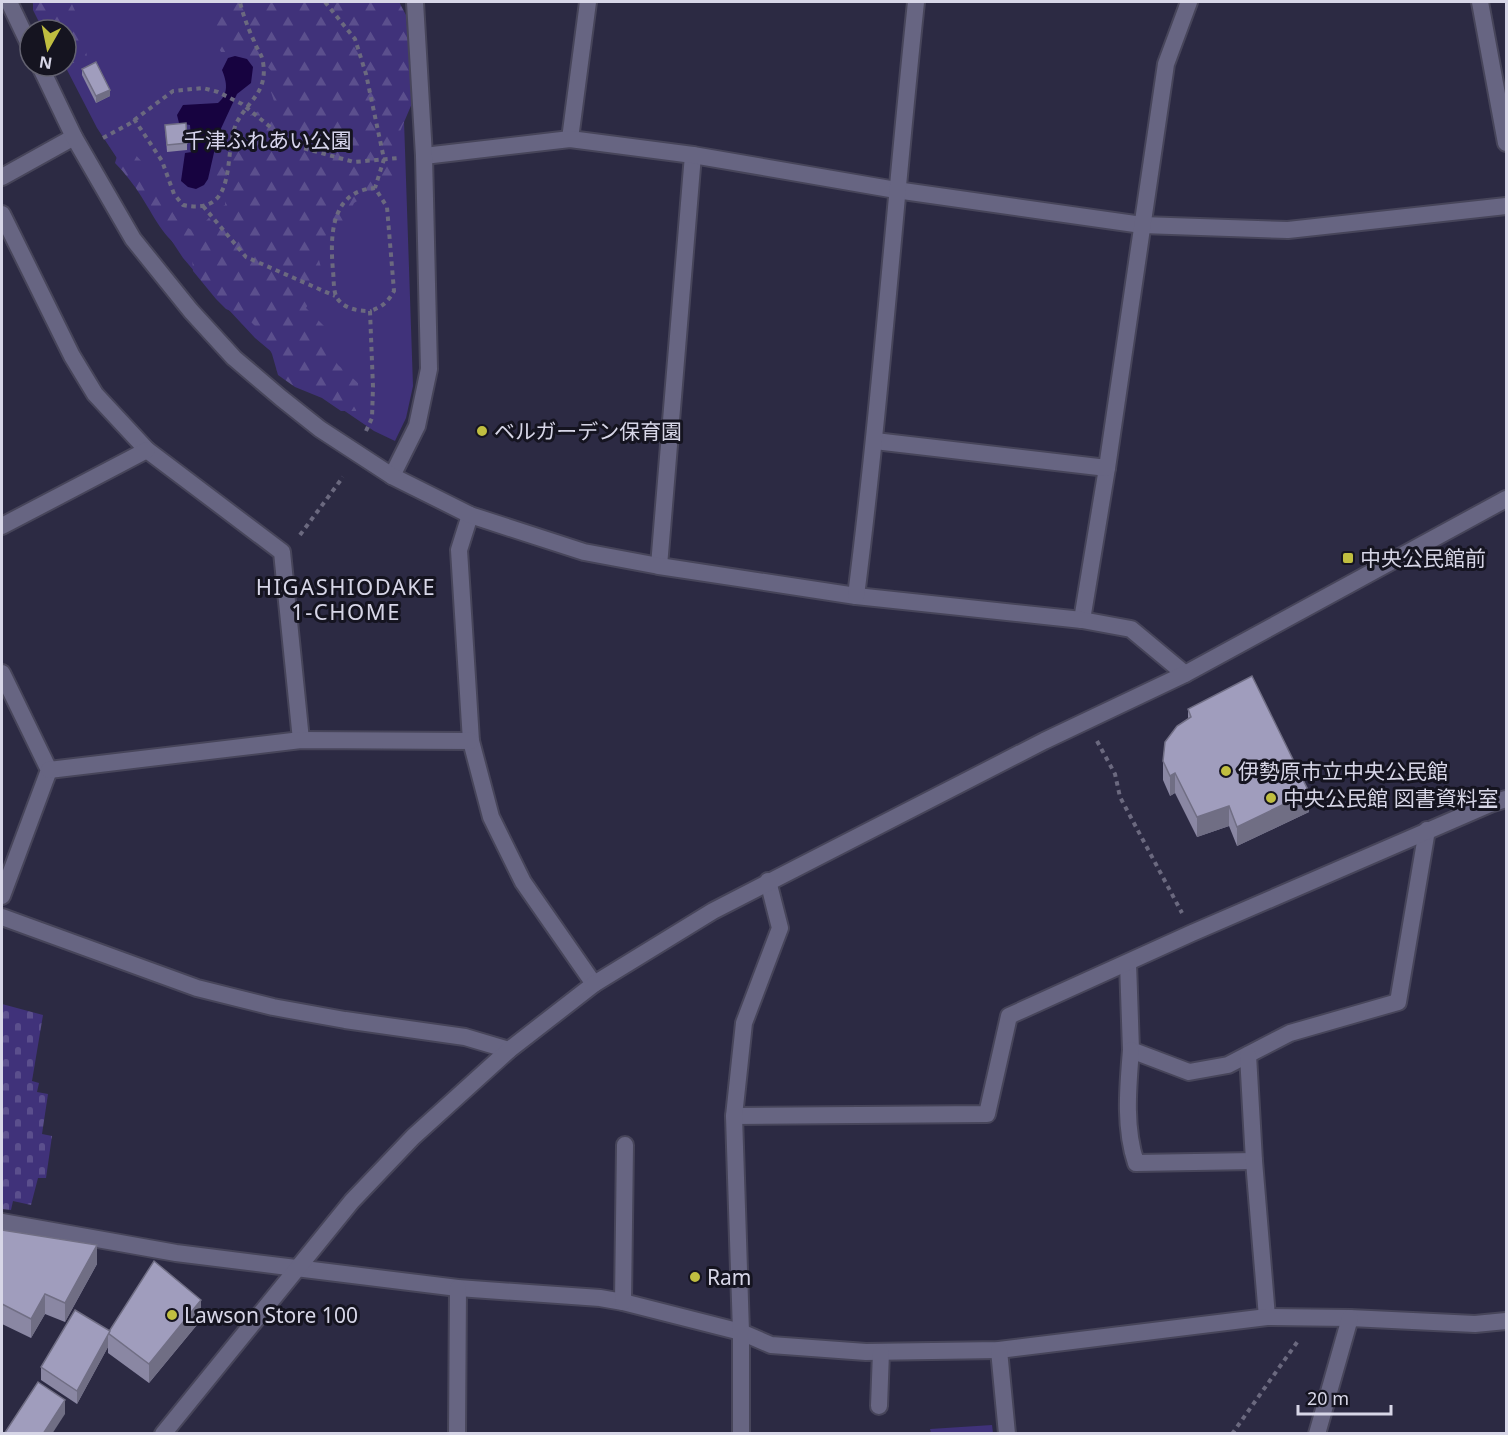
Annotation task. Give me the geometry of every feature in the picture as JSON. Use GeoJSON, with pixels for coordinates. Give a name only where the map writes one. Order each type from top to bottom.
{"type":"FeatureCollection","features":[{"type":"Feature","properties":{"kind":"street"},"geometry":{"type":"LineString","coordinates":[[9,2],[18,21]]}},
{"type":"Feature","properties":{"kind":"street"},"geometry":{"type":"LineString","coordinates":[[392,476],[417,426],[429,369],[424,156],[415,2]]}},
{"type":"Feature","properties":{"kind":"street"},"geometry":{"type":"LineString","coordinates":[[570,139],[588,2]]}},
{"type":"Feature","properties":{"kind":"street"},"geometry":{"type":"LineString","coordinates":[[856,596],[875,441],[896,190],[915,2]]}},
{"type":"Feature","properties":{"kind":"street"},"geometry":{"type":"LineString","coordinates":[[1082,620],[1107,468],[1166,64],[1189,2]]}},
{"type":"Feature","properties":{"kind":"street"},"geometry":{"type":"LineString","coordinates":[[1480,2],[1506,143]]}},
{"type":"Feature","properties":{"kind":"street"},"geometry":{"type":"LineString","coordinates":[[46,78],[74,137],[133,239],[191,311],[234,358],[320,429],[392,476],[470,515],[584,552],[659,566],[856,596],[1082,620],[1131,629],[1185,674]]}},
{"type":"Feature","properties":{"kind":"street"},"geometry":{"type":"LineString","coordinates":[[2,177],[74,137]]}},
{"type":"Feature","properties":{"kind":"street"},"geometry":{"type":"LineString","coordinates":[[424,156],[570,139],[693,155],[896,190],[1142,225],[1288,230],[1506,206]]}},
{"type":"Feature","properties":{"kind":"street"},"geometry":{"type":"LineString","coordinates":[[659,566],[693,155]]}},
{"type":"Feature","properties":{"kind":"street"},"geometry":{"type":"LineString","coordinates":[[2,214],[72,356],[95,394],[147,450],[282,552],[301,740]]}},
{"type":"Feature","properties":{"kind":"street"},"geometry":{"type":"LineString","coordinates":[[875,441],[1107,468]]}},
{"type":"Feature","properties":{"kind":"street"},"geometry":{"type":"LineString","coordinates":[[2,526],[147,450]]}},
{"type":"Feature","properties":{"kind":"street"},"geometry":{"type":"LineString","coordinates":[[163,1434],[352,1201],[413,1137],[509,1050],[594,984],[713,910],[1086,721],[1185,674],[1506,499]]}},
{"type":"Feature","properties":{"kind":"street"},"geometry":{"type":"LineString","coordinates":[[470,515],[459,550],[471,741],[491,817],[523,882],[594,984]]}},
{"type":"Feature","properties":{"kind":"street"},"geometry":{"type":"LineString","coordinates":[[2,673],[49,770],[2,896]]}},
{"type":"Feature","properties":{"kind":"street"},"geometry":{"type":"LineString","coordinates":[[49,770],[301,740],[471,741]]}},
{"type":"Feature","properties":{"kind":"street"},"geometry":{"type":"LineString","coordinates":[[734,1116],[987,1114],[1010,1016],[1427,830],[1506,799]]}},
{"type":"Feature","properties":{"kind":"street"},"geometry":{"type":"LineString","coordinates":[[1131,1050],[1190,1072],[1228,1065],[1290,1033],[1398,1002],[1427,830]]}},
{"type":"Feature","properties":{"kind":"street"},"geometry":{"type":"LineString","coordinates":[[741,1434],[741,1332],[734,1116],[744,1023],[780,928],[768,881]]}},
{"type":"Feature","properties":{"kind":"street"},"geometry":{"type":"LineString","coordinates":[[2,917],[197,988],[273,1007],[465,1037],[509,1050]]}},
{"type":"Feature","properties":{"kind":"street"},"geometry":{"type":"LineString","coordinates":[[1128,963],[1131,1050],[1127,1100],[1132,1150],[1136,1163],[1254,1161]]}},
{"type":"Feature","properties":{"kind":"street"},"geometry":{"type":"LineString","coordinates":[[1248,1055],[1267,1317]]}},
{"type":"Feature","properties":{"kind":"street"},"geometry":{"type":"LineString","coordinates":[[623,1302],[625,1145]]}},
{"type":"Feature","properties":{"kind":"street"},"geometry":{"type":"LineString","coordinates":[[2,1222],[176,1253],[458,1288],[600,1298],[741,1332],[771,1345],[881,1352],[999,1350],[1267,1317],[1475,1324],[1506,1321]]}},
{"type":"Feature","properties":{"kind":"street"},"geometry":{"type":"LineString","coordinates":[[457,1434],[458,1288]]}},
{"type":"Feature","properties":{"kind":"street"},"geometry":{"type":"LineString","coordinates":[[1317,1434],[1350,1318]]}},
{"type":"Feature","properties":{"kind":"street"},"geometry":{"type":"LineString","coordinates":[[999,1350],[1007,1434]]}},
{"type":"Feature","properties":{"kind":"street"},"geometry":{"type":"LineString","coordinates":[[879,1407],[881,1352]]}},
{"type":"Feature","properties":{"kind":"path"},"geometry":{"type":"LineString","coordinates":[[134,119],[162,161],[174,194],[183,205],[203,206],[213,200],[221,191],[228,176],[232,137],[236,123],[256,98],[263,81],[263,60],[240,2]]}},
{"type":"Feature","properties":{"kind":"path"},"geometry":{"type":"LineString","coordinates":[[203,206],[246,257],[335,296],[342,304],[357,311],[370,311],[382,307],[389,300],[394,291],[387,207],[375,188],[384,159],[366,74],[355,39],[325,2]]}},
{"type":"Feature","properties":{"kind":"path"},"geometry":{"type":"LineString","coordinates":[[97,141],[134,119],[173,91],[203,88],[237,101],[290,143],[299,147],[354,162],[424,156]]}},
{"type":"Feature","properties":{"kind":"path"},"geometry":{"type":"LineString","coordinates":[[335,296],[331,253],[338,209],[351,195],[365,189],[375,188]]}},
{"type":"Feature","properties":{"kind":"path"},"geometry":{"type":"LineString","coordinates":[[365,432],[372,418],[370,311]]}},
{"type":"Feature","properties":{"kind":"path"},"geometry":{"type":"LineString","coordinates":[[282,552],[296,541],[343,477]]}},
{"type":"Feature","properties":{"kind":"path"},"geometry":{"type":"LineString","coordinates":[[1086,721],[1115,774],[1120,797],[1192,933]]}},
{"type":"Feature","properties":{"kind":"path"},"geometry":{"type":"LineString","coordinates":[[1232,1434],[1309,1327],[1311,1317]]}},
{"type":"Feature","properties":{"kind":"green space","name":"千津ふれあい公園"},"geometry":{"type":"Polygon","coordinates":[[[32,2],[400,2],[413,386],[406,418],[395,441],[374,431],[330,401],[255,338],[183,258],[97,128],[71,78],[78,78],[78,18],[41,18],[32,2]]]}},
{"type":"Feature","properties":{"kind":"green space"},"geometry":{"type":"Polygon","coordinates":[[[33,2],[71,2],[78,18],[37,18],[33,10],[33,2]]]}},
{"type":"Feature","properties":{"kind":"green space"},"geometry":{"type":"Polygon","coordinates":[[[214,2],[399,2],[406,15],[413,101],[396,141],[393,178],[354,203],[345,222],[311,246],[319,260],[324,279],[306,308],[324,326],[324,344],[338,365],[358,383],[359,404],[356,411],[341,411],[322,398],[295,387],[278,375],[272,354],[261,332],[248,319],[226,309],[216,299],[193,271],[192,255],[168,237],[126,175],[115,163],[119,149],[132,151],[143,163],[145,176],[151,187],[179,223],[197,233],[206,230],[206,221],[216,210],[225,205],[226,193],[216,186],[212,176],[224,149],[237,144],[249,127],[247,121],[250,115],[275,104],[271,92],[275,76],[265,64],[252,57],[221,52],[212,37],[214,2]]]}},
{"type":"Feature","properties":{"kind":"green space"},"geometry":{"type":"Polygon","coordinates":[[[78,19],[87,56],[78,63],[78,19]]]}},
{"type":"Feature","properties":{"kind":"green space"},"geometry":{"type":"Polygon","coordinates":[[[2,1004],[43,1015],[32,1081],[39,1083],[37,1092],[48,1094],[42,1134],[52,1136],[46,1178],[38,1178],[31,1205],[13,1201],[11,1210],[2,1209],[2,1004]]]}},
{"type":"Feature","properties":{"kind":"green space"},"geometry":{"type":"Polygon","coordinates":[[[992,1425],[993,1433],[931,1433],[930,1429],[992,1425]]]}},
{"type":"Feature","properties":{"kind":"shaded area"},"geometry":{"type":"Polygon","coordinates":[[[235,56],[247,59],[253,67],[251,83],[237,94],[218,135],[208,179],[204,185],[196,189],[188,187],[181,181],[185,153],[192,152],[190,125],[179,123],[177,115],[183,105],[218,103],[222,99],[226,88],[222,70],[228,58],[235,56]]]}},
{"type":"Feature","properties":{"kind":"building"},"geometry":{"type":"Polygon","coordinates":[[[96,62],[110,90],[96,96],[82,69],[96,62]]]}},
{"type":"Feature","properties":{"kind":"building"},"geometry":{"type":"Polygon","coordinates":[[[186,123],[187,143],[167,145],[165,125],[186,123]]]}},
{"type":"Feature","properties":{"kind":"building","name":"伊勢原市立中央公民館"},"geometry":{"type":"Polygon","coordinates":[[[1252,676],[1309,792],[1237,827],[1229,806],[1197,817],[1175,773],[1170,776],[1163,761],[1165,742],[1177,726],[1191,717],[1188,709],[1252,676]]]}},
{"type":"Feature","properties":{"kind":"building"},"geometry":{"type":"Polygon","coordinates":[[[2,1230],[97,1245],[65,1303],[45,1294],[31,1319],[2,1304],[2,1230]]]}},
{"type":"Feature","properties":{"kind":"building"},"geometry":{"type":"Polygon","coordinates":[[[154,1261],[201,1300],[149,1364],[108,1333],[154,1261]]]}},
{"type":"Feature","properties":{"kind":"building"},"geometry":{"type":"Polygon","coordinates":[[[75,1310],[110,1331],[77,1391],[41,1367],[75,1310]]]}},
{"type":"Feature","properties":{"kind":"building"},"geometry":{"type":"Polygon","coordinates":[[[38,1382],[65,1400],[43,1434],[4,1434],[38,1382]]]}},
{"type":"Feature","properties":{"kind":"place","name":"ベルガーデン保育園"},"geometry":{"type":"Point","coordinates":[482,431]}},
{"type":"Feature","properties":{"kind":"place","name":"中央公民館前"},"geometry":{"type":"Point","coordinates":[1348,558]}},
{"type":"Feature","properties":{"kind":"place","name":"伊勢原市立中央公民館"},"geometry":{"type":"Point","coordinates":[1226,771]}},
{"type":"Feature","properties":{"kind":"place","name":"中央公民館 図書資料室"},"geometry":{"type":"Point","coordinates":[1271,798]}},
{"type":"Feature","properties":{"kind":"place","name":"Ram"},"geometry":{"type":"Point","coordinates":[695,1277]}},
{"type":"Feature","properties":{"kind":"place","name":"Lawson Store 100"},"geometry":{"type":"Point","coordinates":[172,1315]}},
{"type":"Feature","properties":{"kind":"district","name":"HIGASHIODAKE 1-CHOME"},"geometry":{"type":"Point","coordinates":[346,598]}}]}
